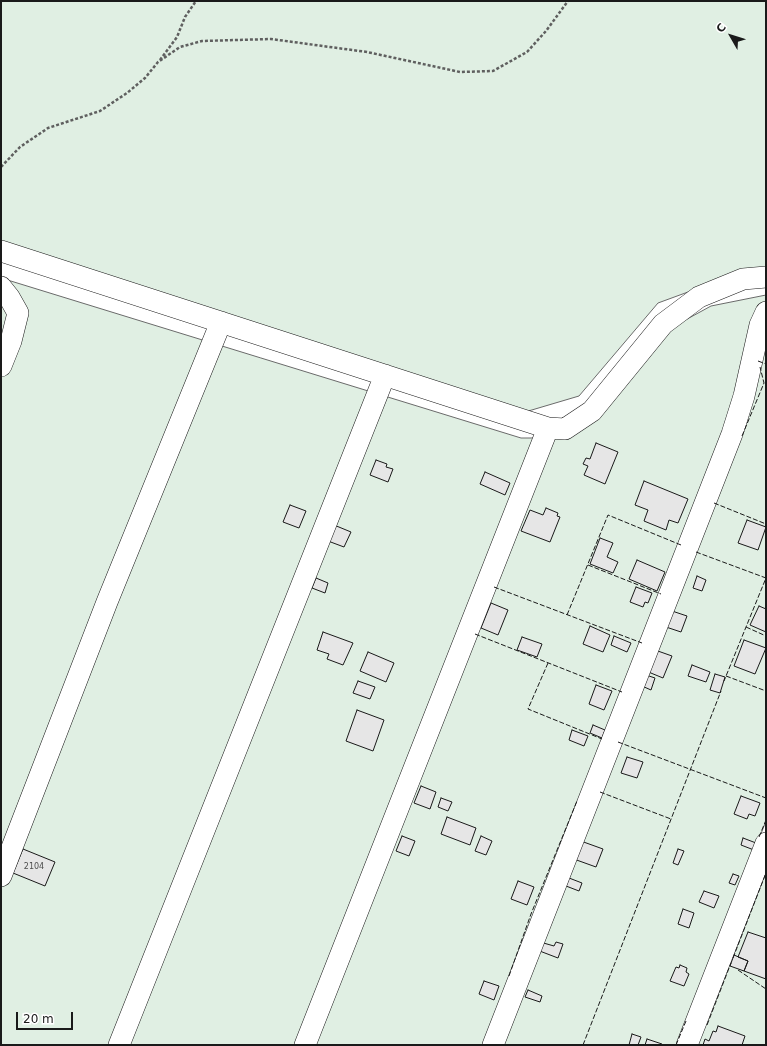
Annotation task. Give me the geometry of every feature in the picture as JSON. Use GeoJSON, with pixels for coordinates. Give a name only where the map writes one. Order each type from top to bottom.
{"type":"FeatureCollection","features":[{"type":"Feature","properties":{"kind":"street"},"geometry":{"type":"LineString","coordinates":[[3,259],[221,322],[548,428],[565,429],[592,411],[663,324],[699,296],[743,279],[766,277]]}},
{"type":"Feature","properties":{"kind":"street"},"geometry":{"type":"LineString","coordinates":[[1,287],[9,297],[18,313],[1,366]]}},
{"type":"Feature","properties":{"kind":"street"},"geometry":{"type":"LineString","coordinates":[[493,1045],[732,434],[744,396],[760,325],[766,312]]}},
{"type":"Feature","properties":{"kind":"street"},"geometry":{"type":"LineString","coordinates":[[1,876],[107,602],[221,322]]}},
{"type":"Feature","properties":{"kind":"street"},"geometry":{"type":"LineString","coordinates":[[120,1045],[385,375]]}},
{"type":"Feature","properties":{"kind":"street"},"geometry":{"type":"LineString","coordinates":[[305,1045],[548,428]]}},
{"type":"Feature","properties":{"kind":"street"},"geometry":{"type":"LineString","coordinates":[[687,1045],[766,843]]}},
{"type":"Feature","properties":{"kind":"path"},"geometry":{"type":"LineString","coordinates":[[1,167],[20,147],[48,128],[100,111],[127,93],[145,78],[177,37],[184,17],[196,1]]}},
{"type":"Feature","properties":{"kind":"path"},"geometry":{"type":"LineString","coordinates":[[158,62],[180,47],[202,40],[270,39],[367,52],[460,72],[493,71],[527,52],[546,31],[568,1]]}},
{"type":"Feature","properties":{"kind":"green space"},"geometry":{"type":"Polygon","coordinates":[[[1,1],[766,1],[766,271],[748,270],[658,303],[579,396],[525,412],[1,246],[1,1]]]}},
{"type":"Feature","properties":{"kind":"green space"},"geometry":{"type":"Polygon","coordinates":[[[1,278],[521,438],[560,438],[667,330],[711,306],[766,295],[766,821],[678,1045],[1,1045],[1,278]]]}},
{"type":"Feature","properties":{"kind":"green space"},"geometry":{"type":"Polygon","coordinates":[[[766,864],[766,1045],[696,1045],[766,864]]]}},
{"type":"Feature","properties":{"kind":"building"},"geometry":{"type":"Polygon","coordinates":[[[596,443],[618,452],[605,484],[584,475],[588,466],[583,464],[586,458],[590,459],[596,443]]]}},
{"type":"Feature","properties":{"kind":"building"},"geometry":{"type":"Polygon","coordinates":[[[376,460],[387,464],[386,467],[393,469],[388,482],[370,475],[376,460]]]}},
{"type":"Feature","properties":{"kind":"building"},"geometry":{"type":"Polygon","coordinates":[[[485,472],[510,483],[505,495],[480,484],[485,472]]]}},
{"type":"Feature","properties":{"kind":"building"},"geometry":{"type":"Polygon","coordinates":[[[644,481],[688,499],[678,523],[669,520],[666,530],[644,521],[648,510],[635,505],[644,481]]]}},
{"type":"Feature","properties":{"kind":"building"},"geometry":{"type":"Polygon","coordinates":[[[290,505],[306,511],[299,528],[283,522],[290,505]]]}},
{"type":"Feature","properties":{"kind":"building"},"geometry":{"type":"Polygon","coordinates":[[[546,508],[558,513],[557,516],[560,517],[550,542],[521,531],[530,510],[543,515],[546,508]]]}},
{"type":"Feature","properties":{"kind":"building"},"geometry":{"type":"Polygon","coordinates":[[[747,520],[766,527],[758,550],[738,543],[747,520]]]}},
{"type":"Feature","properties":{"kind":"building"},"geometry":{"type":"Polygon","coordinates":[[[334,525],[351,532],[344,547],[328,541],[334,525]]]}},
{"type":"Feature","properties":{"kind":"building"},"geometry":{"type":"Polygon","coordinates":[[[600,538],[613,543],[607,557],[618,562],[613,573],[590,564],[600,538]]]}},
{"type":"Feature","properties":{"kind":"building"},"geometry":{"type":"Polygon","coordinates":[[[637,560],[665,572],[657,591],[629,579],[637,560]]]}},
{"type":"Feature","properties":{"kind":"building"},"geometry":{"type":"Polygon","coordinates":[[[697,576],[706,580],[702,591],[693,588],[697,576]]]}},
{"type":"Feature","properties":{"kind":"building"},"geometry":{"type":"Polygon","coordinates":[[[316,578],[328,583],[325,593],[312,588],[316,578]]]}},
{"type":"Feature","properties":{"kind":"building"},"geometry":{"type":"Polygon","coordinates":[[[636,587],[652,593],[648,603],[645,602],[643,607],[630,602],[636,587]]]}},
{"type":"Feature","properties":{"kind":"building"},"geometry":{"type":"Polygon","coordinates":[[[491,603],[508,610],[498,635],[481,628],[491,603]]]}},
{"type":"Feature","properties":{"kind":"building"},"geometry":{"type":"Polygon","coordinates":[[[759,606],[766,609],[766,632],[750,625],[759,606]]]}},
{"type":"Feature","properties":{"kind":"building"},"geometry":{"type":"Polygon","coordinates":[[[672,611],[687,616],[681,632],[666,627],[672,611]]]}},
{"type":"Feature","properties":{"kind":"building"},"geometry":{"type":"Polygon","coordinates":[[[590,626],[610,635],[603,652],[583,644],[590,626]]]}},
{"type":"Feature","properties":{"kind":"building"},"geometry":{"type":"Polygon","coordinates":[[[323,632],[353,643],[343,665],[327,659],[329,654],[317,650],[323,632]]]}},
{"type":"Feature","properties":{"kind":"building"},"geometry":{"type":"Polygon","coordinates":[[[614,636],[631,643],[627,652],[611,645],[614,636]]]}},
{"type":"Feature","properties":{"kind":"building"},"geometry":{"type":"Polygon","coordinates":[[[522,637],[542,644],[537,657],[517,650],[522,637]]]}},
{"type":"Feature","properties":{"kind":"building"},"geometry":{"type":"Polygon","coordinates":[[[744,640],[766,648],[755,674],[734,666],[744,640]]]}},
{"type":"Feature","properties":{"kind":"building"},"geometry":{"type":"Polygon","coordinates":[[[655,650],[672,656],[663,678],[646,671],[655,650]]]}},
{"type":"Feature","properties":{"kind":"building"},"geometry":{"type":"Polygon","coordinates":[[[368,652],[394,663],[386,682],[360,671],[368,652]]]}},
{"type":"Feature","properties":{"kind":"building"},"geometry":{"type":"Polygon","coordinates":[[[692,665],[710,672],[706,682],[688,676],[692,665]]]}},
{"type":"Feature","properties":{"kind":"building"},"geometry":{"type":"Polygon","coordinates":[[[715,674],[725,677],[720,693],[710,690],[715,674]]]}},
{"type":"Feature","properties":{"kind":"building"},"geometry":{"type":"Polygon","coordinates":[[[646,675],[655,678],[651,690],[642,686],[646,675]]]}},
{"type":"Feature","properties":{"kind":"building"},"geometry":{"type":"Polygon","coordinates":[[[358,681],[375,687],[370,699],[353,693],[358,681]]]}},
{"type":"Feature","properties":{"kind":"building"},"geometry":{"type":"Polygon","coordinates":[[[596,685],[612,691],[604,710],[589,704],[596,685]]]}},
{"type":"Feature","properties":{"kind":"building"},"geometry":{"type":"Polygon","coordinates":[[[357,710],[384,720],[373,751],[346,741],[357,710]]]}},
{"type":"Feature","properties":{"kind":"building"},"geometry":{"type":"Polygon","coordinates":[[[593,725],[605,730],[602,738],[590,733],[593,725]]]}},
{"type":"Feature","properties":{"kind":"building"},"geometry":{"type":"Polygon","coordinates":[[[572,730],[588,736],[584,746],[569,740],[572,730]]]}},
{"type":"Feature","properties":{"kind":"building"},"geometry":{"type":"Polygon","coordinates":[[[627,757],[643,762],[637,778],[621,773],[627,757]]]}},
{"type":"Feature","properties":{"kind":"building"},"geometry":{"type":"Polygon","coordinates":[[[421,786],[436,792],[430,809],[414,803],[421,786]]]}},
{"type":"Feature","properties":{"kind":"building"},"geometry":{"type":"Polygon","coordinates":[[[741,796],[760,803],[755,816],[749,814],[747,819],[734,814],[741,796]]]}},
{"type":"Feature","properties":{"kind":"building"},"geometry":{"type":"Polygon","coordinates":[[[441,798],[452,802],[448,811],[438,807],[441,798]]]}},
{"type":"Feature","properties":{"kind":"building"},"geometry":{"type":"Polygon","coordinates":[[[447,817],[476,828],[470,845],[441,834],[447,817]]]}},
{"type":"Feature","properties":{"kind":"building"},"geometry":{"type":"Polygon","coordinates":[[[402,836],[415,841],[409,856],[396,851],[402,836]]]}},
{"type":"Feature","properties":{"kind":"building"},"geometry":{"type":"Polygon","coordinates":[[[481,836],[492,841],[486,855],[475,851],[481,836]]]}},
{"type":"Feature","properties":{"kind":"building"},"geometry":{"type":"Polygon","coordinates":[[[743,838],[756,843],[754,850],[741,845],[743,838]]]}},
{"type":"Feature","properties":{"kind":"building"},"geometry":{"type":"Polygon","coordinates":[[[578,840],[603,849],[596,867],[571,858],[578,840]]]}},
{"type":"Feature","properties":{"kind":"building"},"geometry":{"type":"Polygon","coordinates":[[[23,849],[55,862],[45,886],[13,873],[23,849]]]}},
{"type":"Feature","properties":{"kind":"building"},"geometry":{"type":"Polygon","coordinates":[[[678,849],[684,851],[678,865],[673,863],[678,849]]]}},
{"type":"Feature","properties":{"kind":"building"},"geometry":{"type":"Polygon","coordinates":[[[733,874],[739,876],[735,885],[729,883],[733,874]]]}},
{"type":"Feature","properties":{"kind":"building"},"geometry":{"type":"Polygon","coordinates":[[[569,878],[582,883],[579,891],[566,886],[569,878]]]}},
{"type":"Feature","properties":{"kind":"building"},"geometry":{"type":"Polygon","coordinates":[[[518,881],[534,887],[527,905],[511,899],[518,881]]]}},
{"type":"Feature","properties":{"kind":"building"},"geometry":{"type":"Polygon","coordinates":[[[704,891],[719,896],[714,908],[699,902],[704,891]]]}},
{"type":"Feature","properties":{"kind":"building"},"geometry":{"type":"Polygon","coordinates":[[[683,909],[694,913],[689,928],[678,924],[683,909]]]}},
{"type":"Feature","properties":{"kind":"building"},"geometry":{"type":"Polygon","coordinates":[[[748,932],[766,938],[766,979],[744,971],[748,961],[738,957],[748,932]]]}},
{"type":"Feature","properties":{"kind":"building"},"geometry":{"type":"Polygon","coordinates":[[[540,942],[554,946],[556,942],[563,944],[558,958],[537,950],[540,942]]]}},
{"type":"Feature","properties":{"kind":"building"},"geometry":{"type":"Polygon","coordinates":[[[734,955],[748,961],[744,971],[730,966],[734,955]]]}},
{"type":"Feature","properties":{"kind":"building"},"geometry":{"type":"Polygon","coordinates":[[[680,965],[687,968],[686,972],[689,974],[684,986],[670,981],[676,967],[679,968],[680,965]]]}},
{"type":"Feature","properties":{"kind":"building"},"geometry":{"type":"Polygon","coordinates":[[[484,981],[499,986],[494,1000],[479,994],[484,981]]]}},
{"type":"Feature","properties":{"kind":"building"},"geometry":{"type":"Polygon","coordinates":[[[528,990],[542,996],[540,1002],[525,997],[528,990]]]}},
{"type":"Feature","properties":{"kind":"building"},"geometry":{"type":"Polygon","coordinates":[[[718,1026],[745,1036],[742,1045],[703,1045],[705,1039],[709,1041],[713,1031],[716,1032],[718,1026]]]}},
{"type":"Feature","properties":{"kind":"building"},"geometry":{"type":"Polygon","coordinates":[[[632,1034],[641,1037],[638,1045],[629,1045],[632,1034]]]}},
{"type":"Feature","properties":{"kind":"building"},"geometry":{"type":"Polygon","coordinates":[[[647,1039],[662,1044],[662,1045],[645,1045],[647,1039]]]}},
{"type":"Feature","properties":{"kind":"fence"},"geometry":{"type":"LineString","coordinates":[[758,361],[766,364]]}},
{"type":"Feature","properties":{"kind":"fence"},"geometry":{"type":"LineString","coordinates":[[742,436],[764,383],[760,367]]}},
{"type":"Feature","properties":{"kind":"fence"},"geometry":{"type":"LineString","coordinates":[[714,503],[766,524]]}},
{"type":"Feature","properties":{"kind":"fence"},"geometry":{"type":"LineString","coordinates":[[567,615],[608,515],[681,545]]}},
{"type":"Feature","properties":{"kind":"fence"},"geometry":{"type":"LineString","coordinates":[[696,552],[766,578],[724,681]]}},
{"type":"Feature","properties":{"kind":"fence"},"geometry":{"type":"LineString","coordinates":[[588,565],[661,594]]}},
{"type":"Feature","properties":{"kind":"fence"},"geometry":{"type":"LineString","coordinates":[[494,587],[642,643]]}},
{"type":"Feature","properties":{"kind":"fence"},"geometry":{"type":"LineString","coordinates":[[746,627],[766,636]]}},
{"type":"Feature","properties":{"kind":"fence"},"geometry":{"type":"LineString","coordinates":[[475,634],[622,692]]}},
{"type":"Feature","properties":{"kind":"fence"},"geometry":{"type":"LineString","coordinates":[[548,663],[528,709],[602,739]]}},
{"type":"Feature","properties":{"kind":"fence"},"geometry":{"type":"LineString","coordinates":[[726,676],[766,691]]}},
{"type":"Feature","properties":{"kind":"fence"},"geometry":{"type":"LineString","coordinates":[[583,1045],[721,691]]}},
{"type":"Feature","properties":{"kind":"fence"},"geometry":{"type":"LineString","coordinates":[[618,742],[766,798]]}},
{"type":"Feature","properties":{"kind":"fence"},"geometry":{"type":"LineString","coordinates":[[600,792],[671,819]]}},
{"type":"Feature","properties":{"kind":"fence"},"geometry":{"type":"LineString","coordinates":[[509,976],[531,914],[577,801]]}},
{"type":"Feature","properties":{"kind":"fence"},"geometry":{"type":"LineString","coordinates":[[759,837],[766,820]]}},
{"type":"Feature","properties":{"kind":"fence"},"geometry":{"type":"LineString","coordinates":[[733,958],[766,873]]}},
{"type":"Feature","properties":{"kind":"fence"},"geometry":{"type":"LineString","coordinates":[[707,1025],[731,963]]}},
{"type":"Feature","properties":{"kind":"fence"},"geometry":{"type":"LineString","coordinates":[[738,970],[766,989]]}},
{"type":"Feature","properties":{"kind":"fence"},"geometry":{"type":"LineString","coordinates":[[676,1045],[686,1021]]}}]}
